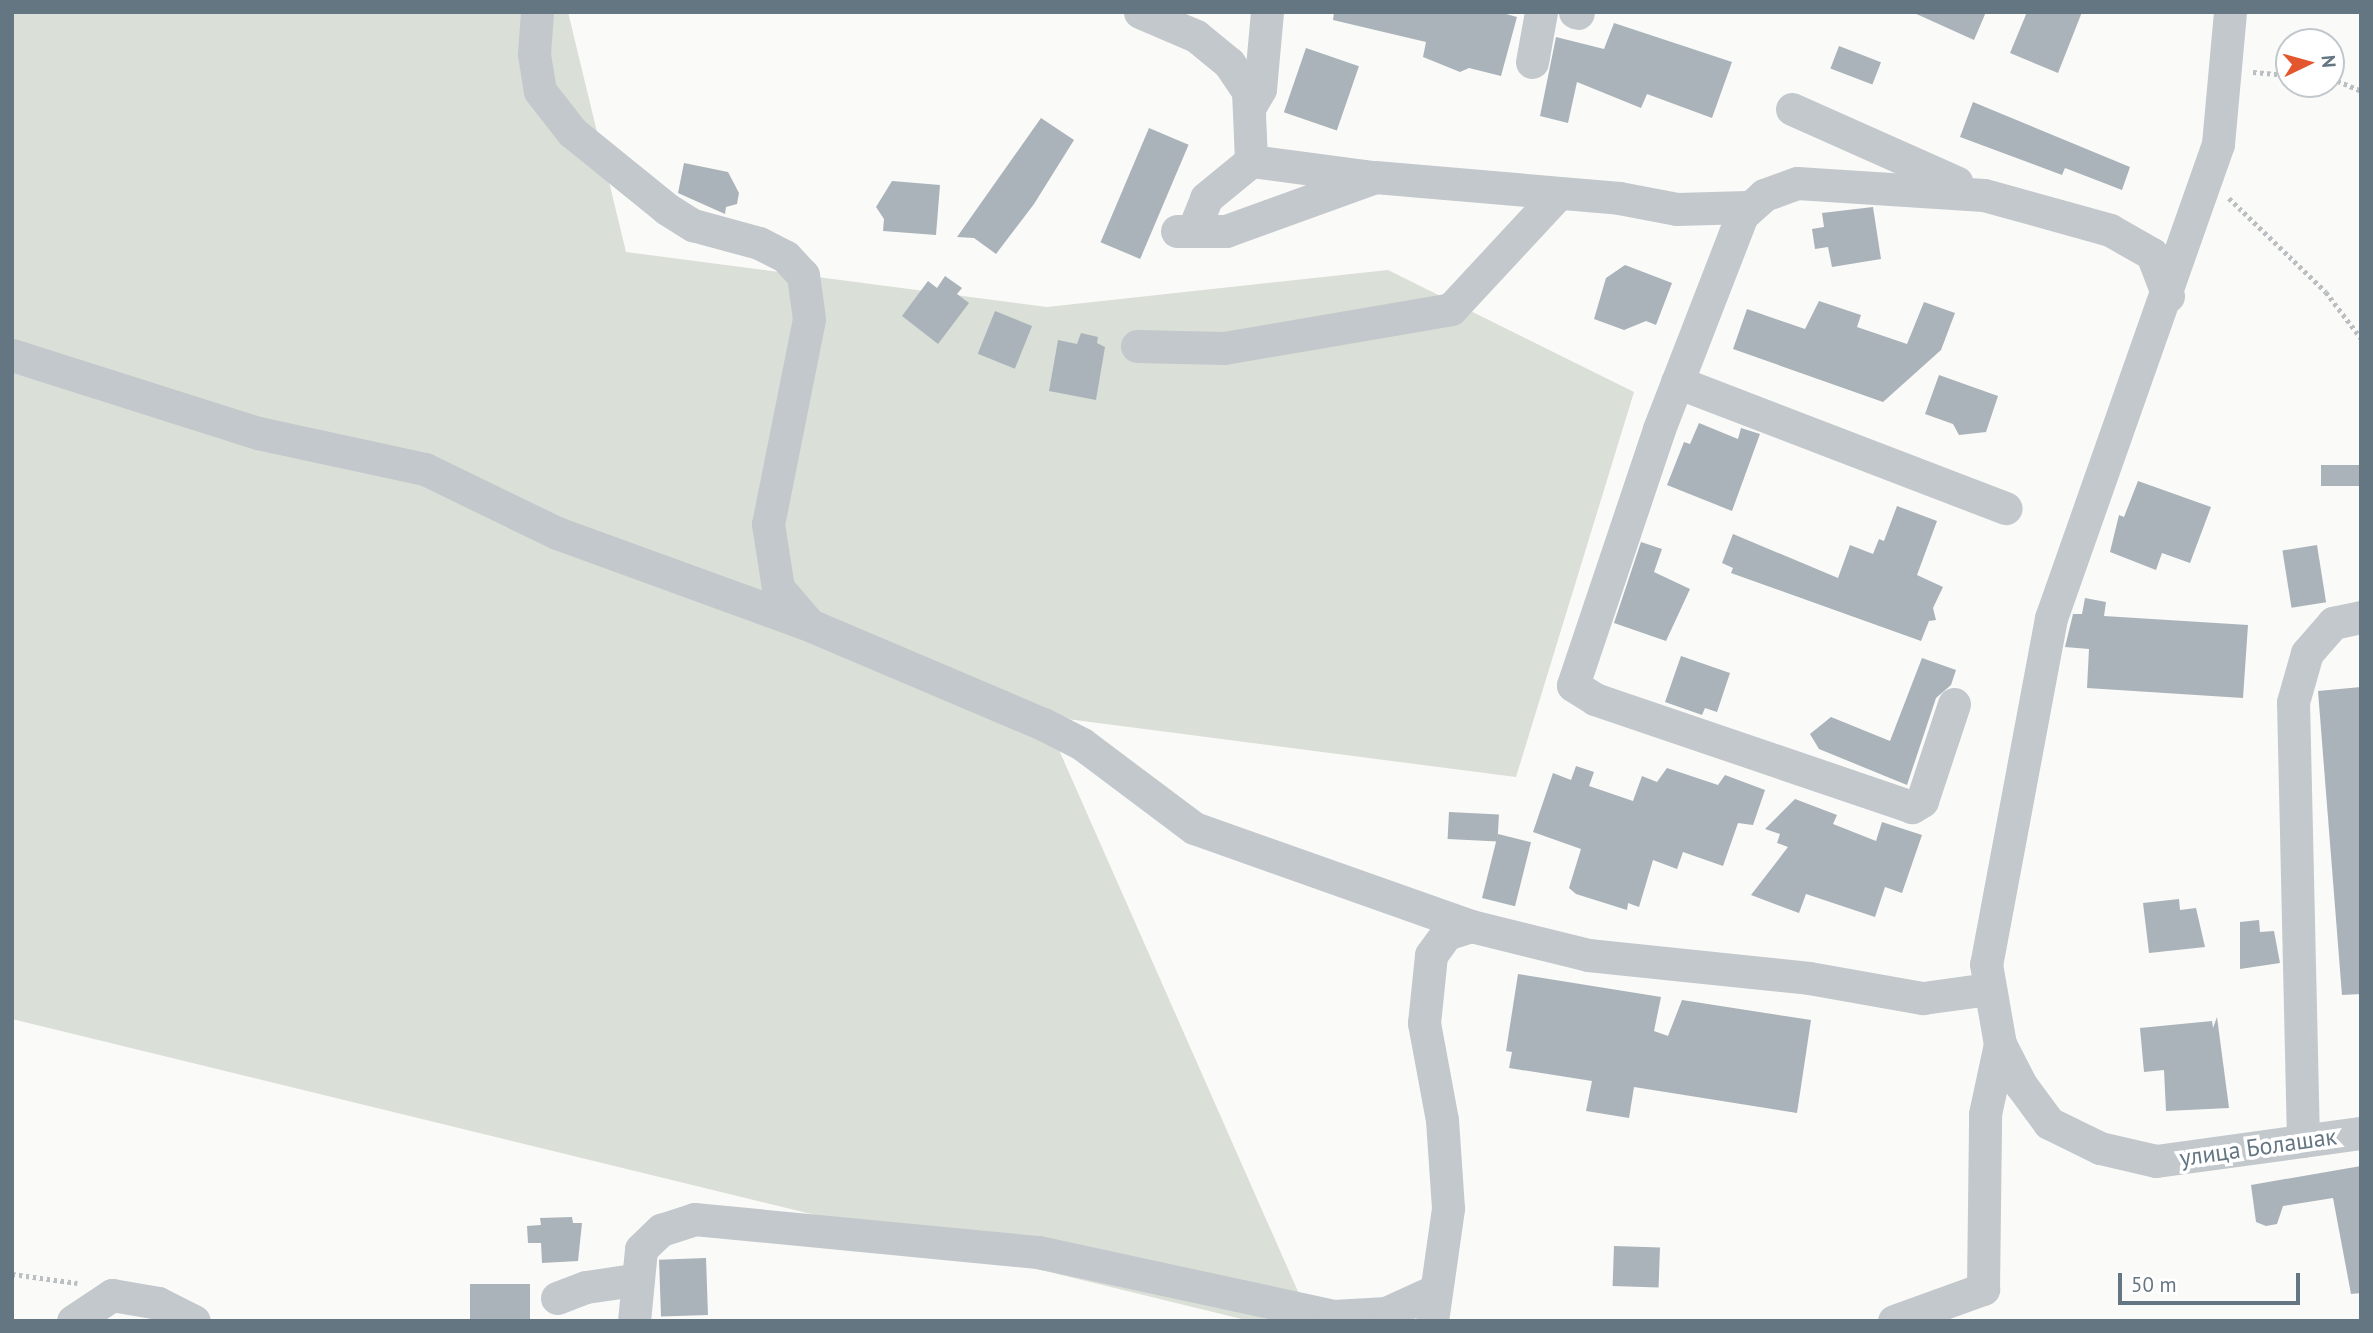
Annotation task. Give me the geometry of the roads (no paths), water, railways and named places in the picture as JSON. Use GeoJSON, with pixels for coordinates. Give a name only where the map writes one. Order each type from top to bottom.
{"type":"FeatureCollection","features":[{"type":"Feature","properties":{"kind":"street"},"geometry":{"type":"LineString","coordinates":[[537,12],[534,54],[540,91],[572,132],[667,209],[693,225],[759,243],[786,257],[803,275],[809,319],[768,524],[778,588],[812,626]]}},
{"type":"Feature","properties":{"kind":"street"},"geometry":{"type":"LineString","coordinates":[[1140,12],[1196,36],[1229,63],[1248,91],[1251,162]]}},
{"type":"Feature","properties":{"kind":"street"},"geometry":{"type":"LineString","coordinates":[[1249,108],[1260,89],[1267,12]]}},
{"type":"Feature","properties":{"kind":"street"},"geometry":{"type":"LineString","coordinates":[[1532,62],[1541,12]]}},
{"type":"Feature","properties":{"kind":"street"},"geometry":{"type":"LineString","coordinates":[[1894,1321],[1983,1289],[1985,1114],[2000,1044],[1986,964],[2001,866],[2051,618],[2078,531],[2168,296],[2218,144],[2227,71],[2230,12]]}},
{"type":"Feature","properties":{"kind":"street"},"geometry":{"type":"LineString","coordinates":[[1792,109],[1984,195],[2110,230],[2152,254],[2168,296]]}},
{"type":"Feature","properties":{"kind":"street"},"geometry":{"type":"LineString","coordinates":[[1375,177],[1226,231],[1185,231],[1206,198],[1251,162],[1710,212],[1747,208]]}},
{"type":"Feature","properties":{"kind":"street"},"geometry":{"type":"LineString","coordinates":[[1954,704],[1922,801],[1912,807],[1595,699],[1573,685],[1593,612],[1677,382],[1747,208],[1764,195],[1797,183],[1984,195]]}},
{"type":"Feature","properties":{"kind":"street"},"geometry":{"type":"LineString","coordinates":[[1137,346],[1224,348],[1451,309],[1557,195]]}},
{"type":"Feature","properties":{"kind":"street"},"geometry":{"type":"LineString","coordinates":[[12,355],[258,433],[425,469],[557,533],[812,626],[1082,744],[1194,828],[1471,926],[1588,955],[1809,978],[1910,997],[1989,989]]}},
{"type":"Feature","properties":{"kind":"street"},"geometry":{"type":"LineString","coordinates":[[1677,382],[2007,508]]}},
{"type":"Feature","properties":{"kind":"street"},"geometry":{"type":"LineString","coordinates":[[2303,1142],[2293,702],[2307,653],[2333,623],[2361,617]]}},
{"type":"Feature","properties":{"kind":"street"},"geometry":{"type":"LineString","coordinates":[[634,1321],[634,1280],[641,1249],[661,1230],[694,1219],[1038,1252],[1333,1316],[1386,1313],[1433,1306],[1448,1208],[1442,1120],[1424,1023],[1432,955],[1446,934],[1471,926]]}},
{"type":"Feature","properties":{"kind":"street","name":"улица Болашак"},"geometry":{"type":"LineString","coordinates":[[2000,1044],[2021,1085],[2049,1123],[2124,1157],[2156,1161],[2361,1133]]}},
{"type":"Feature","properties":{"kind":"street"},"geometry":{"type":"LineString","coordinates":[[557,1298],[586,1287],[634,1280]]}},
{"type":"Feature","properties":{"kind":"street"},"geometry":{"type":"LineString","coordinates":[[73,1321],[112,1295],[158,1303],[194,1321]]}}]}
